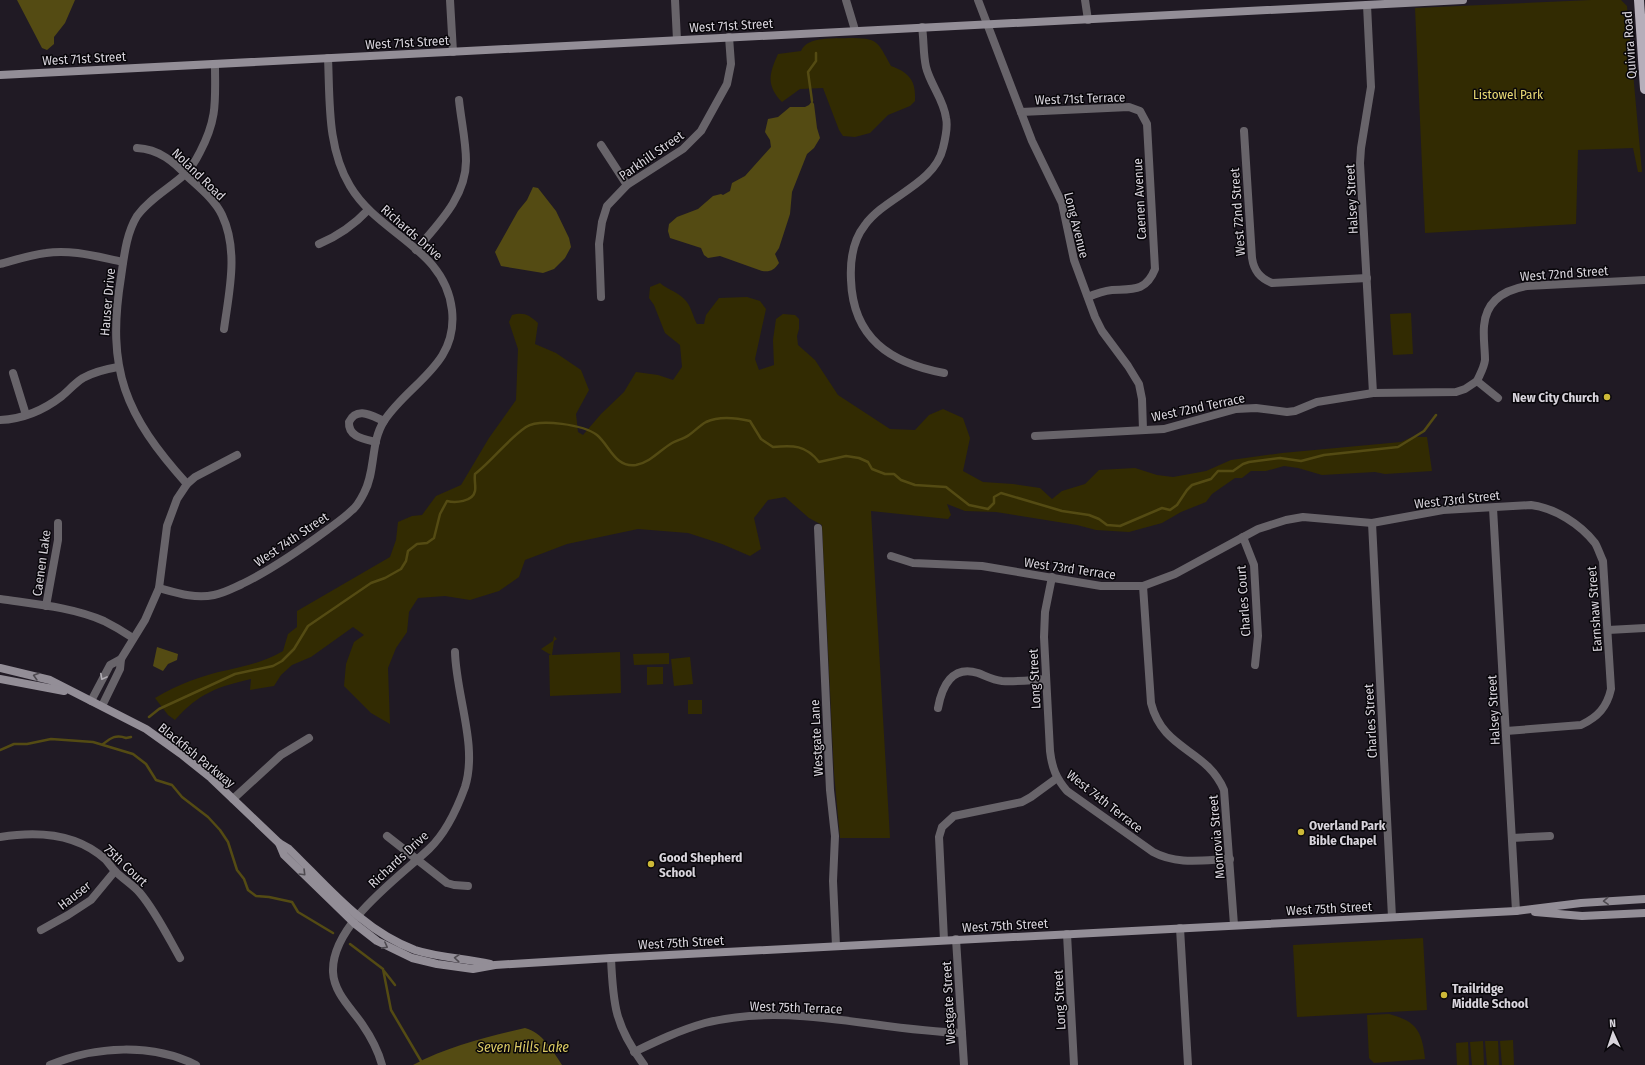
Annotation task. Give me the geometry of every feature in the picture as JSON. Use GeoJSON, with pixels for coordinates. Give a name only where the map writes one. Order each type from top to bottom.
{"type":"FeatureCollection","features":[{"type":"Feature","properties":{"kind":"main road","name":"West 71st Street"},"geometry":{"type":"LineString","coordinates":[[0,75],[1463,0]]}},
{"type":"Feature","properties":{"kind":"main road","name":"Quivira Road"},"geometry":{"type":"LineString","coordinates":[[1639,0],[1645,89]]}},
{"type":"Feature","properties":{"kind":"main road","name":"Blackfish Parkway"},"geometry":{"type":"LineString","coordinates":[[0,668],[50,680],[68,691],[91,700],[146,729],[181,754],[233,799],[279,843],[284,854],[356,920]]}},
{"type":"Feature","properties":{"kind":"main road","name":"Blackfish Parkway"},"geometry":{"type":"LineString","coordinates":[[0,679],[68,691]]}},
{"type":"Feature","properties":{"kind":"main road","name":"West 75th Street"},"geometry":{"type":"LineString","coordinates":[[356,920],[388,948],[425,962],[473,969],[495,965],[611,958],[1516,911],[1581,903],[1645,899]]}},
{"type":"Feature","properties":{"kind":"main road","name":"West 75th Street"},"geometry":{"type":"LineString","coordinates":[[1516,911],[1582,916],[1645,913]]}},
{"type":"Feature","properties":{"kind":"street"},"geometry":{"type":"LineString","coordinates":[[450,0],[453,52]]}},
{"type":"Feature","properties":{"kind":"street"},"geometry":{"type":"LineString","coordinates":[[675,0],[676,40]]}},
{"type":"Feature","properties":{"kind":"street"},"geometry":{"type":"LineString","coordinates":[[846,0],[855,30]]}},
{"type":"Feature","properties":{"kind":"street","name":"Long Avenue"},"geometry":{"type":"LineString","coordinates":[[978,0],[986,25],[1039,157],[1062,203],[1072,252],[1102,331],[1128,366],[1139,384],[1142,399],[1143,430]]}},
{"type":"Feature","properties":{"kind":"street"},"geometry":{"type":"LineString","coordinates":[[1085,0],[1088,20]]}},
{"type":"Feature","properties":{"kind":"street","name":"Halsey Street"},"geometry":{"type":"LineString","coordinates":[[1367,5],[1371,87],[1361,148],[1360,164],[1373,393]]}},
{"type":"Feature","properties":{"kind":"street"},"geometry":{"type":"LineString","coordinates":[[922,28],[926,67],[946,118],[943,149],[933,170],[877,212],[864,225],[857,239],[850,265],[851,293],[856,311],[864,328],[880,348],[900,361],[944,373]]}},
{"type":"Feature","properties":{"kind":"street","name":"Parkhill Street"},"geometry":{"type":"LineString","coordinates":[[601,297],[599,244],[602,222],[608,206],[627,185],[689,144],[706,124],[729,79],[731,52],[729,37]]}},
{"type":"Feature","properties":{"kind":"street","name":"Richards Drive"},"geometry":{"type":"LineString","coordinates":[[328,58],[331,128],[334,146],[349,185],[368,210],[433,263],[445,282],[452,310],[450,337],[445,353],[438,363],[384,421],[376,442],[370,476],[365,493],[357,506],[344,517]]}},
{"type":"Feature","properties":{"kind":"street","name":"Hauser Drive"},"geometry":{"type":"LineString","coordinates":[[187,484],[147,435],[129,403],[118,367],[116,318],[123,262],[131,229],[141,212],[185,174],[194,163],[212,126],[215,113],[215,64]]}},
{"type":"Feature","properties":{"kind":"street"},"geometry":{"type":"LineString","coordinates":[[416,250],[447,214],[457,198],[463,181],[466,162],[459,100]]}},
{"type":"Feature","properties":{"kind":"street","name":"West 71st Terrace"},"geometry":{"type":"LineString","coordinates":[[1021,112],[1129,107],[1140,111]]}},
{"type":"Feature","properties":{"kind":"street","name":"Caenen Avenue"},"geometry":{"type":"LineString","coordinates":[[1088,297],[1110,290],[1129,290],[1140,288],[1152,277],[1155,269],[1147,124],[1140,111]]}},
{"type":"Feature","properties":{"kind":"street","name":"West 72nd Street"},"geometry":{"type":"LineString","coordinates":[[1244,131],[1252,258],[1257,273],[1272,283],[1367,278]]}},
{"type":"Feature","properties":{"kind":"street"},"geometry":{"type":"LineString","coordinates":[[601,145],[627,185]]}},
{"type":"Feature","properties":{"kind":"street","name":"Noland Road"},"geometry":{"type":"LineString","coordinates":[[137,148],[149,148],[163,154],[217,207],[222,215],[229,236],[232,258],[224,329]]}},
{"type":"Feature","properties":{"kind":"street"},"geometry":{"type":"LineString","coordinates":[[319,244],[334,238],[358,220],[368,210]]}},
{"type":"Feature","properties":{"kind":"street"},"geometry":{"type":"LineString","coordinates":[[0,264],[32,256],[58,252],[78,253],[123,262]]}},
{"type":"Feature","properties":{"kind":"street","name":"West 72nd Street"},"geometry":{"type":"LineString","coordinates":[[1477,381],[1485,361],[1484,326],[1490,306],[1503,294],[1512,289],[1527,286],[1645,280]]}},
{"type":"Feature","properties":{"kind":"street"},"geometry":{"type":"LineString","coordinates":[[0,420],[26,416],[52,402],[84,378],[103,370],[118,367]]}},
{"type":"Feature","properties":{"kind":"street"},"geometry":{"type":"LineString","coordinates":[[13,373],[26,416]]}},
{"type":"Feature","properties":{"kind":"street"},"geometry":{"type":"LineString","coordinates":[[1477,381],[1498,398]]}},
{"type":"Feature","properties":{"kind":"street","name":"West 72nd Terrace"},"geometry":{"type":"LineString","coordinates":[[1035,436],[1164,428],[1236,409],[1256,408],[1287,412],[1318,402],[1373,393],[1456,392],[1465,390],[1477,381]]}},
{"type":"Feature","properties":{"kind":"street"},"geometry":{"type":"LineString","coordinates":[[376,442],[354,435],[350,430],[349,422],[354,415],[362,412],[384,421]]}},
{"type":"Feature","properties":{"kind":"street"},"geometry":{"type":"LineString","coordinates":[[102,706],[120,668],[121,659],[145,620],[159,588],[160,569],[171,512],[177,499],[187,484],[201,473],[237,455]]}},
{"type":"Feature","properties":{"kind":"street","name":"West 73rd Street"},"geometry":{"type":"LineString","coordinates":[[1329,519],[1372,523],[1443,510],[1541,506],[1562,516]]}},
{"type":"Feature","properties":{"kind":"street","name":"Halsey Street"},"geometry":{"type":"LineString","coordinates":[[1492,508],[1516,911]]}},
{"type":"Feature","properties":{"kind":"street","name":"Earnshaw Street"},"geometry":{"type":"LineString","coordinates":[[1506,731],[1573,727],[1581,725],[1598,715],[1608,700],[1611,689],[1603,561],[1596,545],[1588,536],[1562,516]]}},
{"type":"Feature","properties":{"kind":"street","name":"West 74th Street"},"geometry":{"type":"LineString","coordinates":[[159,588],[192,596],[215,595],[225,592],[279,564],[344,517]]}},
{"type":"Feature","properties":{"kind":"street","name":"West 73rd Terrace"},"geometry":{"type":"LineString","coordinates":[[890,556],[913,562],[982,566],[1101,586],[1143,586],[1175,574],[1270,524],[1303,517],[1329,519]]}},
{"type":"Feature","properties":{"kind":"street","name":"Caenen Lake"},"geometry":{"type":"LineString","coordinates":[[46,606],[58,540],[58,523]]}},
{"type":"Feature","properties":{"kind":"street","name":"Charles Street"},"geometry":{"type":"LineString","coordinates":[[1372,523],[1392,917]]}},
{"type":"Feature","properties":{"kind":"street","name":"Westgate Lane"},"geometry":{"type":"LineString","coordinates":[[818,528],[830,790],[835,836],[833,880],[836,946]]}},
{"type":"Feature","properties":{"kind":"street","name":"Charles Court"},"geometry":{"type":"LineString","coordinates":[[1243,537],[1254,565],[1258,636],[1255,664]]}},
{"type":"Feature","properties":{"kind":"street","name":"Long Street"},"geometry":{"type":"LineString","coordinates":[[1052,578],[1044,637],[1050,751],[1052,766],[1057,778]]}},
{"type":"Feature","properties":{"kind":"street","name":"Monrovia Street"},"geometry":{"type":"LineString","coordinates":[[1143,586],[1151,703],[1154,715],[1165,734],[1205,763],[1220,779],[1226,800],[1234,925]]}},
{"type":"Feature","properties":{"kind":"street"},"geometry":{"type":"LineString","coordinates":[[0,599],[46,606],[104,621],[133,638]]}},
{"type":"Feature","properties":{"kind":"street"},"geometry":{"type":"LineString","coordinates":[[1608,630],[1645,628]]}},
{"type":"Feature","properties":{"kind":"street","name":"Richards Drive"},"geometry":{"type":"LineString","coordinates":[[382,1065],[370,1036],[339,994],[334,978],[334,961],[337,949],[368,904],[416,859],[429,849],[445,829],[452,818],[465,785],[469,749],[456,679],[454,652]]}},
{"type":"Feature","properties":{"kind":"street"},"geometry":{"type":"LineString","coordinates":[[91,700],[110,665],[121,659]]}},
{"type":"Feature","properties":{"kind":"street"},"geometry":{"type":"LineString","coordinates":[[938,708],[943,687],[949,679],[958,674],[970,672],[1003,681],[1046,679]]}},
{"type":"Feature","properties":{"kind":"street"},"geometry":{"type":"LineString","coordinates":[[233,799],[281,755],[309,738]]}},
{"type":"Feature","properties":{"kind":"street","name":"West 74th Terrace"},"geometry":{"type":"LineString","coordinates":[[944,940],[939,837],[942,827],[954,816],[1022,802],[1057,778],[1067,791],[1152,852],[1163,858],[1185,862],[1230,859]]}},
{"type":"Feature","properties":{"kind":"street","name":"75th Court"},"geometry":{"type":"LineString","coordinates":[[0,837],[41,833],[66,838],[90,849],[104,859],[139,892],[150,906],[180,958]]}},
{"type":"Feature","properties":{"kind":"street"},"geometry":{"type":"LineString","coordinates":[[387,836],[447,883],[454,886],[468,886]]}},
{"type":"Feature","properties":{"kind":"street"},"geometry":{"type":"LineString","coordinates":[[1512,838],[1550,836]]}},
{"type":"Feature","properties":{"kind":"street","name":"Hauser"},"geometry":{"type":"LineString","coordinates":[[41,930],[68,916],[91,900],[115,871]]}},
{"type":"Feature","properties":{"kind":"street"},"geometry":{"type":"LineString","coordinates":[[1180,928],[1188,1065]]}},
{"type":"Feature","properties":{"kind":"street","name":"Long Street"},"geometry":{"type":"LineString","coordinates":[[1067,934],[1074,1065]]}},
{"type":"Feature","properties":{"kind":"street","name":"Westgate Street"},"geometry":{"type":"LineString","coordinates":[[956,939],[964,1065]]}},
{"type":"Feature","properties":{"kind":"street"},"geometry":{"type":"LineString","coordinates":[[611,958],[614,1006],[624,1035],[644,1065]]}},
{"type":"Feature","properties":{"kind":"street","name":"West 75th Terrace"},"geometry":{"type":"LineString","coordinates":[[634,1052],[677,1032],[705,1023],[753,1017],[826,1018],[917,1030],[962,1033]]}},
{"type":"Feature","properties":{"kind":"street"},"geometry":{"type":"LineString","coordinates":[[50,1065],[78,1056],[125,1050],[158,1052],[174,1056],[196,1065]]}},
{"type":"Feature","properties":{"kind":"green space","name":"Listowel Park"},"geometry":{"type":"Polygon","coordinates":[[[1621,0],[1627,6],[1642,172],[1638,172],[1633,148],[1578,150],[1576,224],[1425,233],[1415,8],[1621,0]]]}},
{"type":"Feature","properties":{"kind":"green space"},"geometry":{"type":"Polygon","coordinates":[[[848,38],[872,40],[876,43],[883,51],[891,66],[907,75],[913,83],[915,94],[915,101],[910,106],[888,115],[870,133],[855,137],[843,136],[839,130],[823,88],[800,89],[782,102],[771,85],[771,73],[778,54],[801,51],[804,46],[809,43],[822,39],[848,38]]]}},
{"type":"Feature","properties":{"kind":"green space"},"geometry":{"type":"Polygon","coordinates":[[[660,283],[666,288],[680,295],[686,301],[697,324],[704,324],[706,315],[719,298],[747,297],[760,301],[766,309],[755,359],[759,370],[774,365],[773,340],[776,319],[783,314],[795,315],[799,319],[797,336],[798,345],[815,360],[838,395],[890,429],[915,430],[929,415],[943,409],[963,418],[970,438],[963,471],[983,482],[1040,488],[1052,499],[1062,491],[1085,484],[1099,470],[1135,468],[1157,475],[1173,477],[1206,471],[1231,460],[1282,453],[1401,442],[1412,437],[1427,437],[1432,471],[1385,474],[1375,472],[1322,475],[1298,468],[1284,466],[1266,471],[1251,471],[1242,478],[1235,478],[1212,494],[1206,502],[1181,512],[1162,523],[1129,532],[1096,530],[1077,525],[996,512],[965,511],[947,504],[951,515],[948,519],[871,511],[890,838],[840,838],[834,773],[822,525],[809,518],[785,497],[768,500],[754,518],[761,549],[750,556],[722,544],[688,533],[638,529],[567,544],[525,560],[519,577],[499,591],[470,600],[445,596],[418,598],[409,612],[407,632],[396,648],[388,668],[390,724],[371,713],[344,686],[346,664],[354,642],[364,635],[353,627],[311,657],[292,665],[281,675],[274,686],[250,690],[251,679],[228,685],[209,692],[201,697],[192,703],[175,720],[168,715],[155,698],[190,681],[256,663],[283,651],[288,634],[297,627],[297,611],[390,557],[396,540],[398,522],[412,516],[422,515],[436,496],[461,485],[489,438],[516,400],[518,349],[509,322],[512,315],[523,314],[535,320],[538,323],[535,344],[556,353],[581,370],[589,390],[576,414],[578,432],[583,435],[601,414],[624,392],[636,372],[658,375],[673,380],[682,367],[680,345],[665,333],[654,305],[649,298],[650,287],[660,283]]]}},
{"type":"Feature","properties":{"kind":"green space"},"geometry":{"type":"Polygon","coordinates":[[[1411,313],[1413,354],[1393,355],[1390,314],[1411,313]]]}},
{"type":"Feature","properties":{"kind":"green space"},"geometry":{"type":"Polygon","coordinates":[[[554,636],[557,639],[554,641],[552,655],[620,652],[621,693],[550,696],[549,655],[551,655],[541,649],[553,641],[554,636]]]}},
{"type":"Feature","properties":{"kind":"green space"},"geometry":{"type":"Polygon","coordinates":[[[669,653],[669,664],[634,665],[633,654],[669,653]]]}},
{"type":"Feature","properties":{"kind":"green space"},"geometry":{"type":"Polygon","coordinates":[[[690,657],[693,684],[674,686],[671,659],[690,657]]]}},
{"type":"Feature","properties":{"kind":"green space"},"geometry":{"type":"Polygon","coordinates":[[[647,667],[663,667],[663,684],[647,685],[647,667]]]}},
{"type":"Feature","properties":{"kind":"green space"},"geometry":{"type":"Polygon","coordinates":[[[688,700],[702,700],[702,714],[688,714],[688,700]]]}},
{"type":"Feature","properties":{"kind":"green space"},"geometry":{"type":"Polygon","coordinates":[[[1423,938],[1427,1010],[1297,1017],[1293,945],[1423,938]]]}},
{"type":"Feature","properties":{"kind":"green space"},"geometry":{"type":"Polygon","coordinates":[[[1389,1014],[1406,1020],[1416,1029],[1420,1035],[1425,1059],[1374,1063],[1369,1058],[1367,1015],[1389,1014]]]}},
{"type":"Feature","properties":{"kind":"green space"},"geometry":{"type":"Polygon","coordinates":[[[1513,1040],[1514,1065],[1502,1065],[1500,1041],[1513,1040]]]}},
{"type":"Feature","properties":{"kind":"green space"},"geometry":{"type":"Polygon","coordinates":[[[1483,1041],[1484,1065],[1472,1065],[1470,1042],[1483,1041]]]}},
{"type":"Feature","properties":{"kind":"green space"},"geometry":{"type":"Polygon","coordinates":[[[1485,1041],[1498,1041],[1499,1065],[1487,1065],[1485,1041]]]}},
{"type":"Feature","properties":{"kind":"green space"},"geometry":{"type":"Polygon","coordinates":[[[1468,1042],[1469,1065],[1457,1065],[1456,1043],[1468,1042]]]}},
{"type":"Feature","properties":{"kind":"water"},"geometry":{"type":"Polygon","coordinates":[[[17,0],[75,0],[65,23],[54,37],[54,44],[47,50],[42,48],[17,0]]]}},
{"type":"Feature","properties":{"kind":"water"},"geometry":{"type":"Polygon","coordinates":[[[812,101],[814,104],[817,128],[820,138],[814,148],[807,154],[792,192],[790,214],[779,248],[775,254],[779,263],[776,267],[770,271],[762,271],[720,256],[708,258],[704,255],[701,248],[670,238],[668,231],[669,224],[677,217],[698,209],[713,196],[723,195],[730,191],[732,183],[745,176],[771,147],[770,140],[765,132],[768,119],[778,117],[790,107],[805,107],[812,101]]]}},
{"type":"Feature","properties":{"kind":"water"},"geometry":{"type":"Polygon","coordinates":[[[533,187],[538,188],[556,211],[569,238],[571,247],[565,258],[554,269],[543,273],[501,266],[495,252],[518,211],[527,200],[533,187]]]}},
{"type":"Feature","properties":{"kind":"water"},"geometry":{"type":"Polygon","coordinates":[[[157,647],[178,654],[177,660],[168,664],[163,671],[153,666],[157,647]]]}},
{"type":"Feature","properties":{"kind":"water","name":"Seven Hills Lake"},"geometry":{"type":"Polygon","coordinates":[[[525,1028],[531,1030],[542,1038],[551,1048],[562,1065],[413,1065],[454,1047],[525,1028]]]}},
{"type":"Feature","properties":{"kind":"waterway"},"geometry":{"type":"LineString","coordinates":[[812,101],[808,72],[816,61],[816,53]]}},
{"type":"Feature","properties":{"kind":"waterway"},"geometry":{"type":"LineString","coordinates":[[149,717],[159,709],[235,674],[273,666],[282,661],[294,649],[308,626],[371,583],[385,578],[401,569],[406,561],[408,551],[417,544],[427,543],[434,538],[440,514],[447,501],[459,502],[467,500],[474,495],[475,474],[519,432],[533,424],[562,424],[591,431],[602,440],[618,460],[629,465],[636,465],[651,459],[672,443],[687,436],[706,422],[722,418],[734,418],[750,421],[761,439],[773,447],[799,447],[809,452],[819,462],[846,456],[859,458],[868,462],[872,469],[885,474],[894,474],[901,480],[915,485],[946,487],[969,505],[988,509],[994,503],[994,497],[1001,493],[1062,511],[1089,515],[1099,519],[1107,525],[1120,526],[1162,508],[1170,510],[1177,505],[1192,485],[1211,479],[1218,471],[1233,471],[1249,462],[1280,458],[1301,461],[1324,455],[1398,447],[1424,431],[1436,415]]}},
{"type":"Feature","properties":{"kind":"waterway"},"geometry":{"type":"LineString","coordinates":[[103,744],[111,738],[131,737]]}},
{"type":"Feature","properties":{"kind":"waterway"},"geometry":{"type":"LineString","coordinates":[[0,750],[14,744],[27,744],[51,739],[93,742],[133,754],[146,764],[156,780],[172,785],[182,797],[208,817],[220,830],[228,842],[237,870],[244,879],[248,890],[256,896],[292,902],[298,912],[333,933]]}},
{"type":"Feature","properties":{"kind":"waterway"},"geometry":{"type":"LineString","coordinates":[[350,944],[383,969],[391,1010],[421,1061]]}},
{"type":"Feature","properties":{"kind":"waterway"},"geometry":{"type":"LineString","coordinates":[[384,971],[395,985]]}},
{"type":"Feature","properties":{"kind":"place","name":"New City Church"},"geometry":{"type":"Point","coordinates":[1607,397]}},
{"type":"Feature","properties":{"kind":"place","name":"Overland Park Bible Chapel"},"geometry":{"type":"Point","coordinates":[1301,832]}},
{"type":"Feature","properties":{"kind":"place","name":"Good Shepherd School"},"geometry":{"type":"Point","coordinates":[651,864]}},
{"type":"Feature","properties":{"kind":"place","name":"Trailridge Middle School"},"geometry":{"type":"Point","coordinates":[1444,995]}}]}
